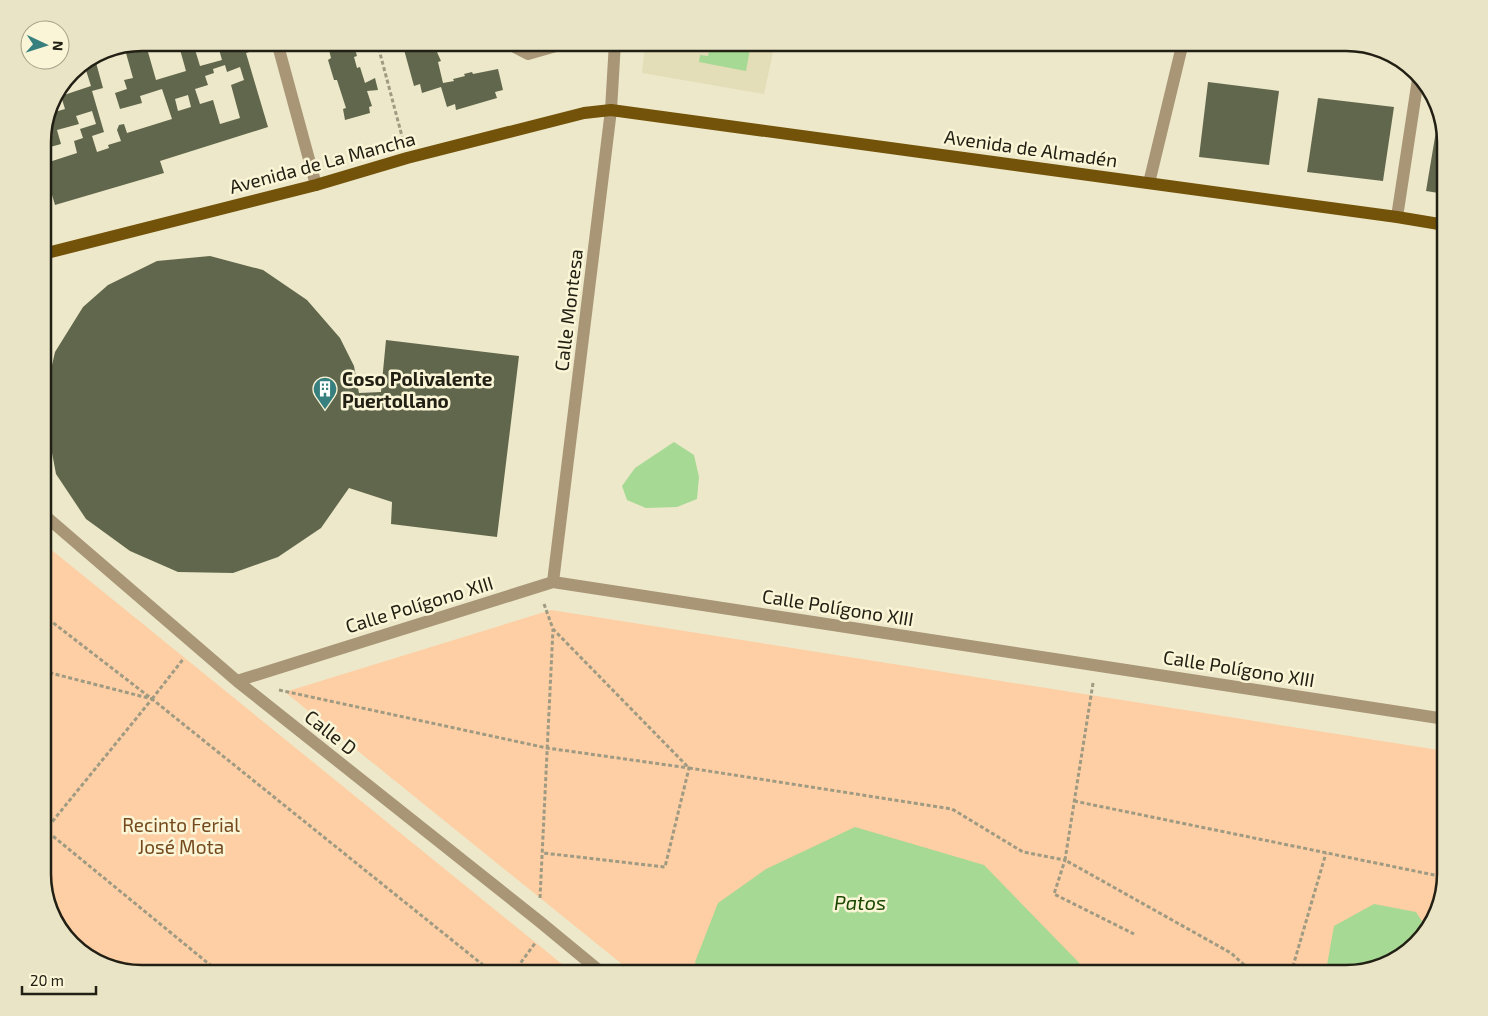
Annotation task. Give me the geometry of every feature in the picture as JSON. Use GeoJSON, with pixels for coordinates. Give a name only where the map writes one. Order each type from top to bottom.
{"type":"FeatureCollection","features":[{"type":"Feature","properties":{"kind":"main road","name":"Avenida de La Mancha"},"geometry":{"type":"LineString","coordinates":[[51,251],[316,185],[407,158],[584,113],[611,110]]}},
{"type":"Feature","properties":{"kind":"main road","name":"Avenida de Almadén"},"geometry":{"type":"LineString","coordinates":[[611,110],[1437,224]]}},
{"type":"Feature","properties":{"kind":"street"},"geometry":{"type":"LineString","coordinates":[[279,51],[316,185]]}},
{"type":"Feature","properties":{"kind":"street"},"geometry":{"type":"LineString","coordinates":[[521,51],[528,54],[538,51]]}},
{"type":"Feature","properties":{"kind":"street","name":"Calle Montesa"},"geometry":{"type":"LineString","coordinates":[[553,582],[611,110],[614,51]]}},
{"type":"Feature","properties":{"kind":"street"},"geometry":{"type":"LineString","coordinates":[[1149,183],[1181,51]]}},
{"type":"Feature","properties":{"kind":"street"},"geometry":{"type":"LineString","coordinates":[[1397,217],[1417,86]]}},
{"type":"Feature","properties":{"kind":"street","name":"Calle D"},"geometry":{"type":"LineString","coordinates":[[51,521],[237,680],[539,921],[591,965]]}},
{"type":"Feature","properties":{"kind":"street","name":"Calle Polígono XIII"},"geometry":{"type":"LineString","coordinates":[[237,680],[553,582],[1437,718]]}},
{"type":"Feature","properties":{"kind":"path"},"geometry":{"type":"LineString","coordinates":[[379,51],[407,158]]}},
{"type":"Feature","properties":{"kind":"path"},"geometry":{"type":"LineString","coordinates":[[520,965],[536,943],[543,853],[553,629],[538,587]]}},
{"type":"Feature","properties":{"kind":"path"},"geometry":{"type":"LineString","coordinates":[[51,621],[152,699],[482,965]]}},
{"type":"Feature","properties":{"kind":"path"},"geometry":{"type":"LineString","coordinates":[[553,629],[689,768]]}},
{"type":"Feature","properties":{"kind":"path"},"geometry":{"type":"LineString","coordinates":[[51,822],[195,644]]}},
{"type":"Feature","properties":{"kind":"path"},"geometry":{"type":"LineString","coordinates":[[1096,665],[1065,860],[1054,894],[1134,934]]}},
{"type":"Feature","properties":{"kind":"path"},"geometry":{"type":"LineString","coordinates":[[51,673],[152,699]]}},
{"type":"Feature","properties":{"kind":"path"},"geometry":{"type":"LineString","coordinates":[[276,689],[548,748],[952,809],[1023,852],[1065,860],[1231,953],[1244,965]]}},
{"type":"Feature","properties":{"kind":"path"},"geometry":{"type":"LineString","coordinates":[[543,853],[665,867],[689,768]]}},
{"type":"Feature","properties":{"kind":"path"},"geometry":{"type":"LineString","coordinates":[[1074,801],[1437,876]]}},
{"type":"Feature","properties":{"kind":"path"},"geometry":{"type":"LineString","coordinates":[[51,837],[209,965]]}},
{"type":"Feature","properties":{"kind":"path"},"geometry":{"type":"LineString","coordinates":[[1295,965],[1326,853]]}},
{"type":"Feature","properties":{"kind":"shaded area"},"geometry":{"type":"Polygon","coordinates":[[[644,51],[773,51],[764,94],[642,73],[644,51]]]}},
{"type":"Feature","properties":{"kind":"green space","name":"Recinto Ferial José Mota"},"geometry":{"type":"Polygon","coordinates":[[[51,549],[563,965],[143,965],[119,962],[108,958],[82,942],[63,919],[56,903],[51,879],[51,549]]]}},
{"type":"Feature","properties":{"kind":"green space"},"geometry":{"type":"Polygon","coordinates":[[[551,610],[1437,750],[1437,873],[1434,897],[1421,924],[1414,934],[1401,946],[1380,958],[1357,964],[623,965],[285,692],[551,610]]]}},
{"type":"Feature","properties":{"kind":"water"},"geometry":{"type":"Polygon","coordinates":[[[709,51],[750,51],[746,71],[699,62],[700,55],[708,56],[709,51]]]}},
{"type":"Feature","properties":{"kind":"water"},"geometry":{"type":"Polygon","coordinates":[[[674,442],[694,455],[699,477],[697,499],[677,507],[646,508],[627,500],[622,486],[635,468],[674,442]]]}},
{"type":"Feature","properties":{"kind":"water","name":"Patos"},"geometry":{"type":"Polygon","coordinates":[[[855,827],[984,865],[1081,965],[696,965],[695,962],[718,903],[766,869],[855,827]]]}},
{"type":"Feature","properties":{"kind":"water"},"geometry":{"type":"Polygon","coordinates":[[[1374,904],[1416,912],[1422,922],[1414,934],[1401,946],[1380,958],[1357,964],[1327,965],[1334,926],[1374,904]]]}},
{"type":"Feature","properties":{"kind":"building"},"geometry":{"type":"Polygon","coordinates":[[[148,51],[156,80],[186,71],[180,51],[195,51],[200,66],[222,60],[220,51],[252,51],[246,53],[268,127],[160,161],[164,173],[55,205],[51,191],[51,161],[77,153],[74,141],[83,138],[80,129],[96,124],[92,111],[76,116],[79,124],[57,130],[61,144],[51,147],[54,119],[57,111],[65,109],[62,99],[65,95],[91,86],[86,71],[96,64],[103,88],[92,91],[104,132],[92,136],[97,152],[109,148],[108,145],[121,141],[117,130],[119,125],[124,124],[127,133],[172,119],[162,89],[140,96],[142,103],[120,109],[115,93],[127,89],[124,80],[133,78],[126,53],[148,51]],[[225,65],[213,69],[214,73],[205,76],[208,85],[195,89],[200,104],[213,100],[220,124],[240,118],[231,85],[244,80],[240,67],[227,72],[225,65]],[[188,95],[175,99],[178,111],[191,107],[188,95]]]}},
{"type":"Feature","properties":{"kind":"building"},"geometry":{"type":"Polygon","coordinates":[[[329,51],[356,51],[357,56],[354,57],[357,68],[360,67],[365,83],[375,78],[378,90],[367,91],[372,106],[369,107],[370,113],[345,120],[343,109],[346,108],[328,60],[331,58],[329,51]]]}},
{"type":"Feature","properties":{"kind":"building"},"geometry":{"type":"Polygon","coordinates":[[[404,51],[437,51],[441,61],[438,62],[443,83],[454,81],[453,79],[465,76],[464,74],[498,69],[503,90],[495,92],[497,98],[456,110],[455,104],[447,107],[441,87],[422,93],[420,84],[414,86],[404,51]]]}},
{"type":"Feature","properties":{"kind":"building"},"geometry":{"type":"Polygon","coordinates":[[[1208,82],[1279,91],[1269,165],[1199,157],[1208,82]]]}},
{"type":"Feature","properties":{"kind":"building"},"geometry":{"type":"Polygon","coordinates":[[[1318,98],[1394,107],[1383,181],[1307,172],[1318,98]]]}},
{"type":"Feature","properties":{"kind":"building"},"geometry":{"type":"Polygon","coordinates":[[[1436,131],[1437,193],[1426,191],[1436,131]]]}},
{"type":"Feature","properties":{"kind":"building"},"geometry":{"type":"Polygon","coordinates":[[[210,256],[263,270],[307,300],[340,338],[354,366],[359,393],[381,392],[386,340],[519,356],[497,537],[391,524],[392,502],[349,488],[321,528],[278,557],[233,573],[178,572],[130,551],[86,519],[56,474],[51,447],[51,370],[55,352],[83,307],[108,285],[157,261],[210,256]]]}},
{"type":"Feature","properties":{"kind":"place","name":"Coso Polivalente Puertollano"},"geometry":{"type":"Point","coordinates":[325,410]}}]}
